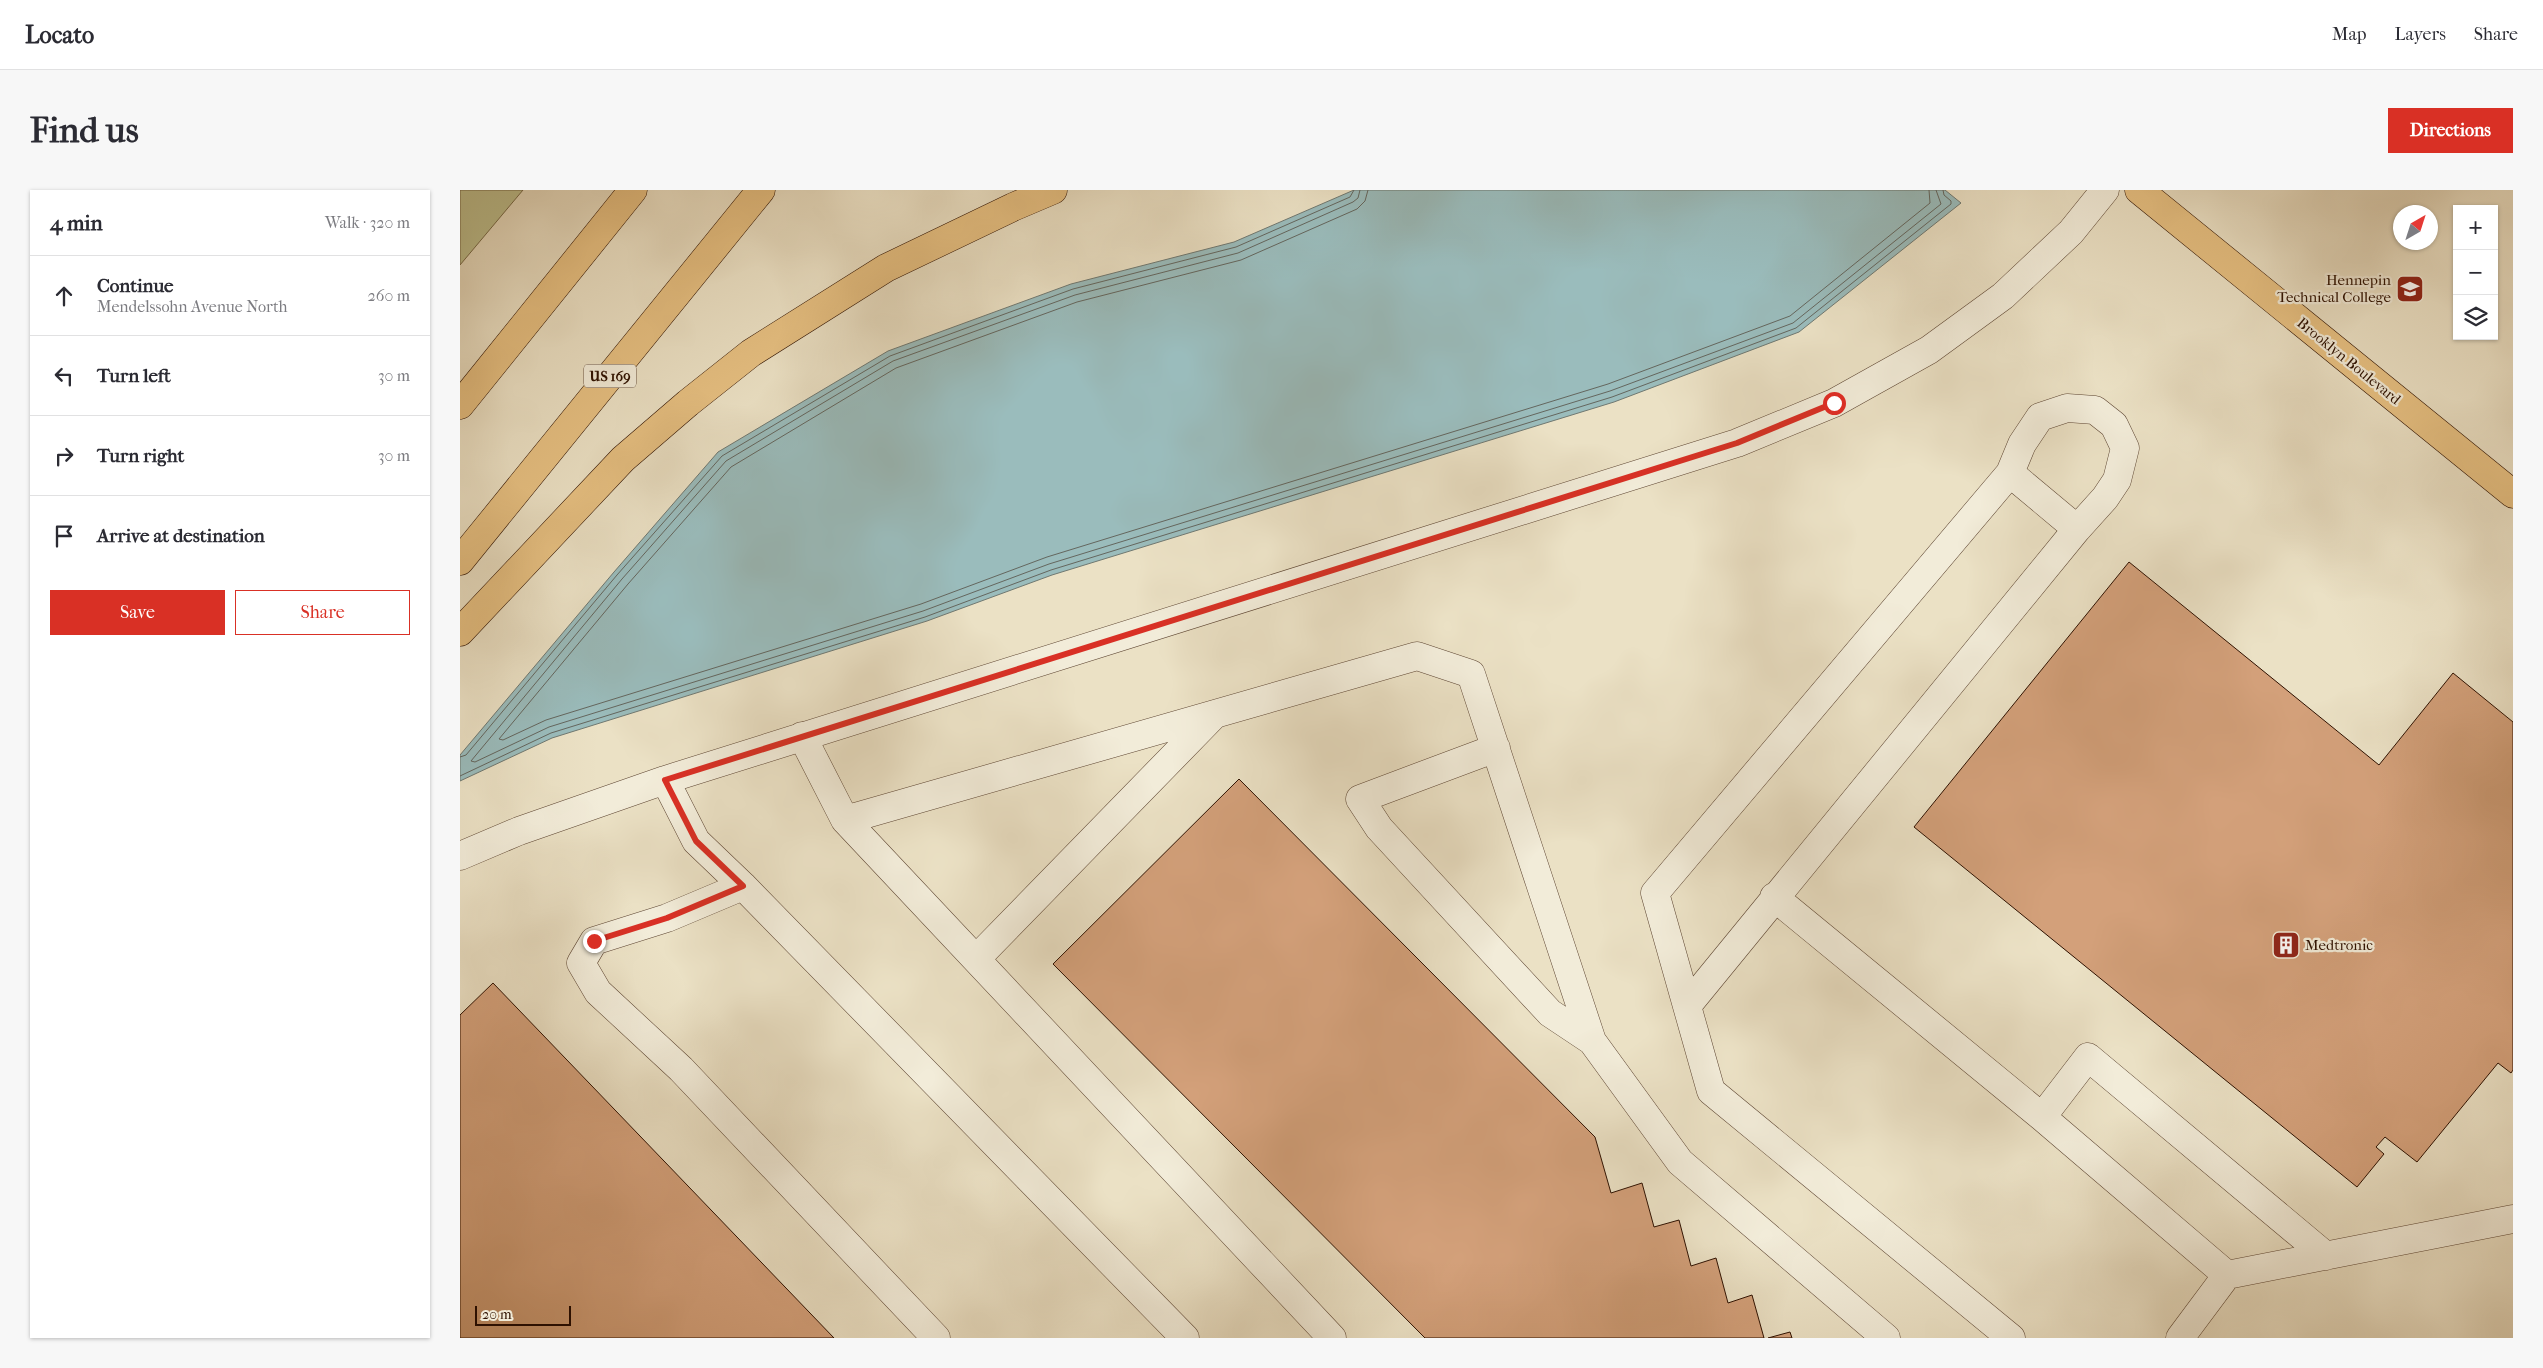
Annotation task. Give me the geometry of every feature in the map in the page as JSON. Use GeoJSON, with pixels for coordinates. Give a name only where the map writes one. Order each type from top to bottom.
{"type":"FeatureCollection","features":[{"type":"Feature","properties":{"kind":"main road"},"geometry":{"type":"LineString","coordinates":[[460,406],[634,190]]}},
{"type":"Feature","properties":{"kind":"main road","name":"US 169"},"geometry":{"type":"LineString","coordinates":[[460,562],[761,190]]}},
{"type":"Feature","properties":{"kind":"main road"},"geometry":{"type":"LineString","coordinates":[[460,632],[623,459],[688,403],[751,354],[886,268],[934,243],[1053,190]]}},
{"type":"Feature","properties":{"kind":"main road","name":"Brooklyn Boulevard"},"geometry":{"type":"LineString","coordinates":[[2139,190],[2513,494]]}},
{"type":"Feature","properties":{"kind":"street"},"geometry":{"type":"LineString","coordinates":[[460,856],[519,831],[665,780],[1737,443],[1834,403],[1928,350],[2003,296],[2071,232],[2105,190]]}},
{"type":"Feature","properties":{"kind":"street"},"geometry":{"type":"LineString","coordinates":[[1687,1006],[1774,897],[2077,529],[2105,498],[2117,480],[2125,448],[2114,425],[2095,410],[2067,408],[2040,418],[2022,444],[2010,473],[1655,893],[1711,1091],[2012,1338]]}},
{"type":"Feature","properties":{"kind":"street"},"geometry":{"type":"LineString","coordinates":[[2010,473],[2077,529]]}},
{"type":"Feature","properties":{"kind":"street"},"geometry":{"type":"LineString","coordinates":[[845,820],[1418,656],[1471,674],[1592,1041],[1680,1162],[1886,1338]]}},
{"type":"Feature","properties":{"kind":"street"},"geometry":{"type":"LineString","coordinates":[[976,960],[1214,715]]}},
{"type":"Feature","properties":{"kind":"street"},"geometry":{"type":"LineString","coordinates":[[802,736],[845,820],[1332,1338]]}},
{"type":"Feature","properties":{"kind":"street"},"geometry":{"type":"LineString","coordinates":[[1496,748],[1360,799],[1378,828],[1550,1012],[1592,1041]]}},
{"type":"Feature","properties":{"kind":"street"},"geometry":{"type":"LineString","coordinates":[[665,780],[696,841],[743,886],[1185,1338]]}},
{"type":"Feature","properties":{"kind":"street"},"geometry":{"type":"LineString","coordinates":[[743,886],[667,918],[594,941],[581,963],[598,992],[681,1069],[936,1338]]}},
{"type":"Feature","properties":{"kind":"street"},"geometry":{"type":"LineString","coordinates":[[1774,897],[2042,1117],[2227,1275]]}},
{"type":"Feature","properties":{"kind":"street"},"geometry":{"type":"LineString","coordinates":[[2042,1117],[2088,1057],[2326,1256]]}},
{"type":"Feature","properties":{"kind":"street"},"geometry":{"type":"LineString","coordinates":[[2180,1338],[2227,1275],[2513,1220]]}},
{"type":"Feature","properties":{"kind":"green space"},"geometry":{"type":"Polygon","coordinates":[[[460,190],[523,190],[460,265],[460,190]]]}},
{"type":"Feature","properties":{"kind":"water"},"geometry":{"type":"Polygon","coordinates":[[[1354,190],[1945,190],[1961,203],[1799,332],[1614,402],[1052,575],[927,621],[552,738],[460,781],[460,755],[718,452],[888,351],[1071,284],[1234,242],[1354,190]]]}},
{"type":"Feature","properties":{"kind":"building","name":"Medtronic"},"geometry":{"type":"Polygon","coordinates":[[[2129,562],[2379,765],[2453,673],[2513,722],[2513,1070],[2511,1073],[2498,1063],[2417,1162],[2385,1137],[2376,1147],[2384,1154],[2357,1187],[1914,827],[2129,562]]]}},
{"type":"Feature","properties":{"kind":"building"},"geometry":{"type":"Polygon","coordinates":[[[1239,779],[1595,1137],[1611,1193],[1642,1183],[1654,1227],[1679,1220],[1691,1266],[1716,1258],[1728,1303],[1752,1295],[1764,1338],[1425,1338],[1053,964],[1239,779]]]}},
{"type":"Feature","properties":{"kind":"building"},"geometry":{"type":"Polygon","coordinates":[[[493,983],[834,1338],[460,1338],[460,1015],[493,983]]]}},
{"type":"Feature","properties":{"kind":"building"},"geometry":{"type":"Polygon","coordinates":[[[1790,1332],[1792,1338],[1768,1338],[1790,1332]]]}},
{"type":"Feature","properties":{"kind":"place","name":"Hennepin Technical College"},"geometry":{"type":"Point","coordinates":[2410,289]}},
{"type":"Feature","properties":{"kind":"place","name":"Medtronic"},"geometry":{"type":"Point","coordinates":[2286,945]}},
{"type":"Feature","properties":{"kind":"route"},"geometry":{"type":"LineString","coordinates":[[594,941],[667,918],[743,886],[696,841],[665,780],[1737,443],[1834,403]]}}]}
